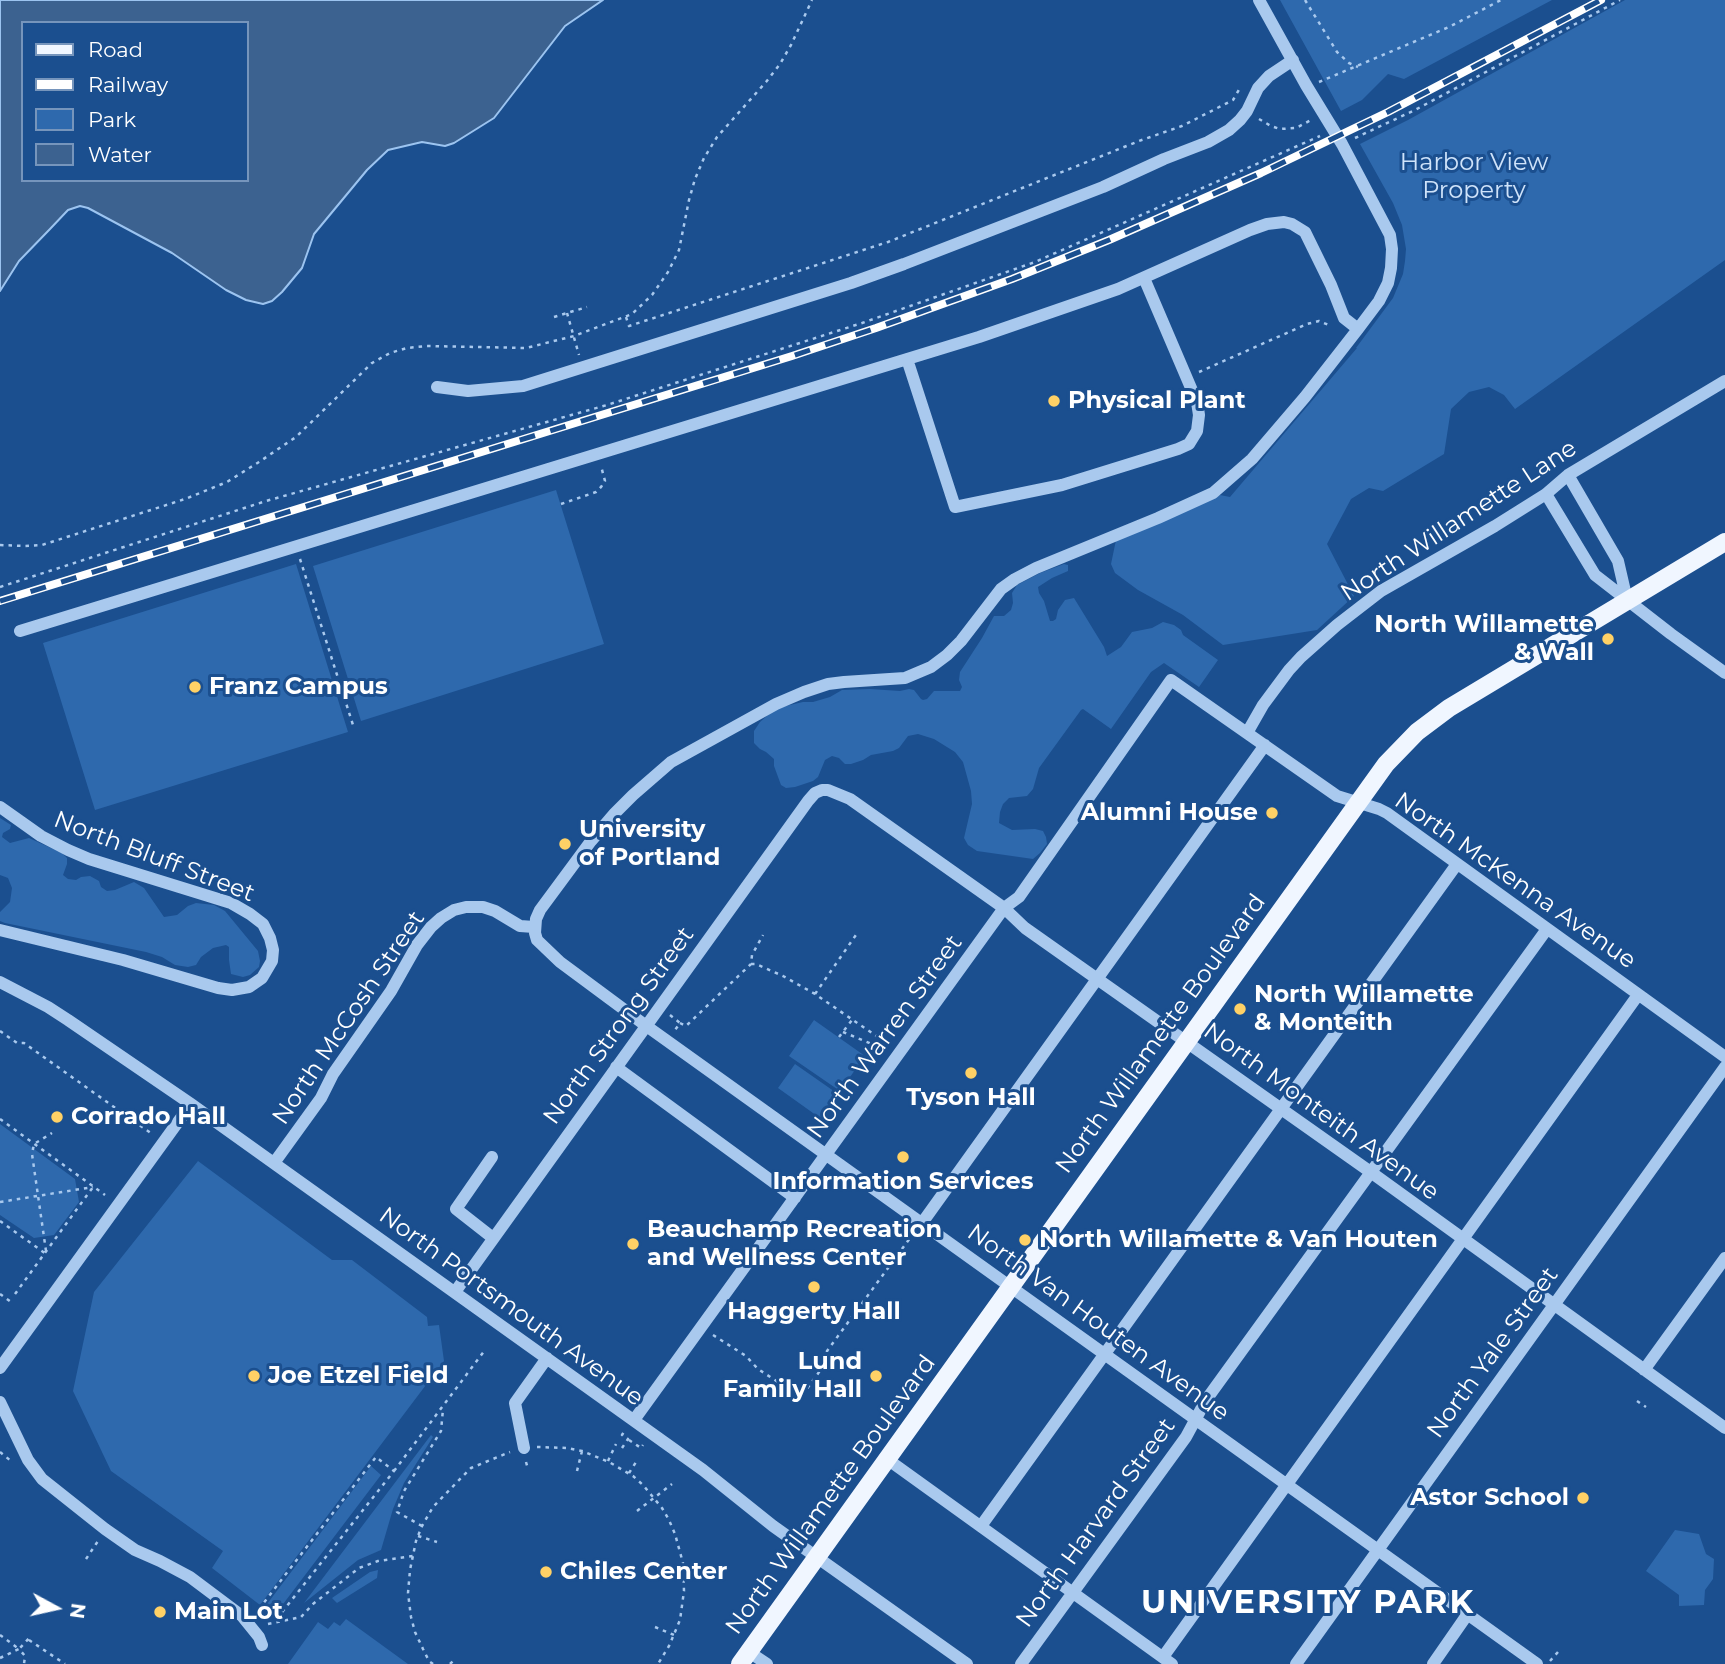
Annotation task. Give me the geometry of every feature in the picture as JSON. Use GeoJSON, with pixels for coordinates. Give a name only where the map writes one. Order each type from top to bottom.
{"type":"FeatureCollection","features":[{"type":"Feature","properties":{"kind":"main road","name":"North Willamette Boulevard"},"geometry":{"type":"LineString","coordinates":[[745,1658],[1396,752],[1433,720],[1725,542]]}},
{"type":"Feature","properties":{"kind":"street"},"geometry":{"type":"LineString","coordinates":[[534,927],[540,910],[615,813],[671,762],[776,704],[804,692],[828,684],[905,678],[931,667],[961,641],[993,598],[1015,579],[1213,493],[1252,459],[1350,340],[1379,301],[1388,283],[1392,249],[1390,235],[1342,144],[1259,0]]}},
{"type":"Feature","properties":{"kind":"street"},"geometry":{"type":"LineString","coordinates":[[437,387],[468,391],[523,386],[904,264],[1103,187],[1229,131],[1247,111],[1258,88],[1269,76],[1293,60]]}},
{"type":"Feature","properties":{"kind":"street"},"geometry":{"type":"LineString","coordinates":[[20,631],[1047,315],[1144,278],[1258,226],[1284,222],[1305,232],[1344,318],[1358,329]]}},
{"type":"Feature","properties":{"kind":"street"},"geometry":{"type":"LineString","coordinates":[[907,359],[955,507],[1062,485],[1178,449],[1189,444],[1197,431],[1197,402],[1144,278]]}},
{"type":"Feature","properties":{"kind":"street","name":"North Willamette Lane"},"geometry":{"type":"LineString","coordinates":[[1247,733],[1262,705],[1289,670],[1337,625],[1381,591],[1496,526],[1546,494],[1568,475],[1725,381]]}},
{"type":"Feature","properties":{"kind":"street"},"geometry":{"type":"LineString","coordinates":[[1568,475],[1618,561],[1627,600]]}},
{"type":"Feature","properties":{"kind":"street"},"geometry":{"type":"LineString","coordinates":[[1546,494],[1595,575],[1725,673]]}},
{"type":"Feature","properties":{"kind":"street","name":"North McKenna Avenue"},"geometry":{"type":"LineString","coordinates":[[1171,680],[1337,796],[1387,814],[1725,1057]]}},
{"type":"Feature","properties":{"kind":"street","name":"North Warren Street"},"geometry":{"type":"LineString","coordinates":[[629,1425],[1004,908],[1019,897],[1171,680]]}},
{"type":"Feature","properties":{"kind":"street"},"geometry":{"type":"LineString","coordinates":[[922,1223],[1265,745]]}},
{"type":"Feature","properties":{"kind":"street","name":"North Monteith Avenue"},"geometry":{"type":"LineString","coordinates":[[822,790],[834,791],[850,799],[1004,908],[1025,928],[1725,1428]]}},
{"type":"Feature","properties":{"kind":"street","name":"North Strong Street"},"geometry":{"type":"LineString","coordinates":[[455,1292],[808,801],[822,790]]}},
{"type":"Feature","properties":{"kind":"street","name":"North Bluff Street"},"geometry":{"type":"LineString","coordinates":[[0,807],[41,836],[89,859],[231,903],[263,924],[273,950],[272,961],[262,978],[249,987],[232,990],[0,930]]}},
{"type":"Feature","properties":{"kind":"street"},"geometry":{"type":"LineString","coordinates":[[981,1527],[1457,864]]}},
{"type":"Feature","properties":{"kind":"street","name":"North McCosh Street"},"geometry":{"type":"LineString","coordinates":[[274,1163],[321,1098],[333,1074],[391,991],[417,945],[441,918],[454,910],[483,907],[520,926],[534,927]]}},
{"type":"Feature","properties":{"kind":"street","name":"North Van Houten Avenue"},"geometry":{"type":"LineString","coordinates":[[534,927],[537,940],[560,962],[645,1025],[1537,1664]]}},
{"type":"Feature","properties":{"kind":"street","name":"North Harvard Street"},"geometry":{"type":"LineString","coordinates":[[1021,1664],[1186,1437],[1206,1400],[1547,929]]}},
{"type":"Feature","properties":{"kind":"street","name":"North Portsmouth Avenue"},"geometry":{"type":"LineString","coordinates":[[0,982],[68,1020],[191,1104],[547,1358],[629,1425],[703,1470],[774,1526],[967,1664]]}},
{"type":"Feature","properties":{"kind":"street"},"geometry":{"type":"LineString","coordinates":[[887,1459],[1168,1661],[1286,1484],[1639,995]]}},
{"type":"Feature","properties":{"kind":"street"},"geometry":{"type":"LineString","coordinates":[[616,1067],[795,1198]]}},
{"type":"Feature","properties":{"kind":"street","name":"North Yale Street"},"geometry":{"type":"LineString","coordinates":[[1296,1664],[1725,1067]]}},
{"type":"Feature","properties":{"kind":"street"},"geometry":{"type":"LineString","coordinates":[[0,1367],[191,1104]]}},
{"type":"Feature","properties":{"kind":"street"},"geometry":{"type":"LineString","coordinates":[[492,1157],[456,1209],[493,1238]]}},
{"type":"Feature","properties":{"kind":"street"},"geometry":{"type":"LineString","coordinates":[[1644,1370],[1725,1258]]}},
{"type":"Feature","properties":{"kind":"street"},"geometry":{"type":"LineString","coordinates":[[524,1448],[515,1403],[547,1358]]}},
{"type":"Feature","properties":{"kind":"street"},"geometry":{"type":"LineString","coordinates":[[0,1402],[41,1479],[135,1550],[190,1577],[242,1616],[262,1645]]}},
{"type":"Feature","properties":{"kind":"street"},"geometry":{"type":"LineString","coordinates":[[1433,1664],[1467,1615]]}},
{"type":"Feature","properties":{"kind":"street"},"geometry":{"type":"LineString","coordinates":[[745,1658],[767,1664]]}},
{"type":"Feature","properties":{"kind":"path"},"geometry":{"type":"LineString","coordinates":[[0,545],[42,545],[186,499],[226,482],[296,437],[372,363],[390,353],[427,346],[526,348],[574,336],[632,314],[652,296],[679,250],[689,201],[704,158],[717,137],[780,64],[812,0]]}},
{"type":"Feature","properties":{"kind":"path"},"geometry":{"type":"LineString","coordinates":[[1305,0],[1337,52],[1358,67]]}},
{"type":"Feature","properties":{"kind":"path"},"geometry":{"type":"LineString","coordinates":[[1306,85],[1325,81],[1358,67],[1449,27],[1501,0]]}},
{"type":"Feature","properties":{"kind":"path"},"geometry":{"type":"LineString","coordinates":[[1342,144],[1415,110],[1620,0]]}},
{"type":"Feature","properties":{"kind":"path"},"geometry":{"type":"LineString","coordinates":[[626,317],[629,326],[888,242],[1182,126],[1233,100],[1244,81]]}},
{"type":"Feature","properties":{"kind":"path"},"geometry":{"type":"LineString","coordinates":[[1255,116],[1271,126],[1290,129],[1323,114]]}},
{"type":"Feature","properties":{"kind":"path"},"geometry":{"type":"LineString","coordinates":[[0,587],[266,501],[607,405],[874,318],[1035,262],[1333,129]]}},
{"type":"Feature","properties":{"kind":"path"},"geometry":{"type":"LineString","coordinates":[[554,317],[587,307]]}},
{"type":"Feature","properties":{"kind":"path"},"geometry":{"type":"LineString","coordinates":[[567,313],[582,368]]}},
{"type":"Feature","properties":{"kind":"path"},"geometry":{"type":"LineString","coordinates":[[1187,378],[1258,345],[1320,321],[1328,323],[1350,340]]}},
{"type":"Feature","properties":{"kind":"path"},"geometry":{"type":"LineString","coordinates":[[561,504],[601,488],[605,481],[604,473],[596,453]]}},
{"type":"Feature","properties":{"kind":"path"},"geometry":{"type":"LineString","coordinates":[[296,546],[353,724]]}},
{"type":"Feature","properties":{"kind":"path"},"geometry":{"type":"LineString","coordinates":[[815,994],[858,932]]}},
{"type":"Feature","properties":{"kind":"path"},"geometry":{"type":"LineString","coordinates":[[659,1007],[686,1026],[751,964],[752,955],[763,935]]}},
{"type":"Feature","properties":{"kind":"path"},"geometry":{"type":"LineString","coordinates":[[751,964],[783,976],[815,994],[883,1041],[879,1047],[842,1032]]}},
{"type":"Feature","properties":{"kind":"path"},"geometry":{"type":"LineString","coordinates":[[839,1037],[852,1020]]}},
{"type":"Feature","properties":{"kind":"path"},"geometry":{"type":"LineString","coordinates":[[667,1041],[680,1023]]}},
{"type":"Feature","properties":{"kind":"path"},"geometry":{"type":"LineString","coordinates":[[0,1031],[17,1043],[24,1043],[153,1134]]}},
{"type":"Feature","properties":{"kind":"path"},"geometry":{"type":"LineString","coordinates":[[0,1119],[119,1205]]}},
{"type":"Feature","properties":{"kind":"path"},"geometry":{"type":"LineString","coordinates":[[46,1253],[31,1160],[34,1144],[52,1133]]}},
{"type":"Feature","properties":{"kind":"path"},"geometry":{"type":"LineString","coordinates":[[0,1202],[93,1187]]}},
{"type":"Feature","properties":{"kind":"path"},"geometry":{"type":"LineString","coordinates":[[15,1294],[93,1187]]}},
{"type":"Feature","properties":{"kind":"path"},"geometry":{"type":"LineString","coordinates":[[0,1221],[46,1253]]}},
{"type":"Feature","properties":{"kind":"path"},"geometry":{"type":"LineString","coordinates":[[701,1328],[746,1356],[758,1369],[801,1397],[827,1361],[827,1351],[922,1223]]}},
{"type":"Feature","properties":{"kind":"path"},"geometry":{"type":"LineString","coordinates":[[0,1294],[11,1302]]}},
{"type":"Feature","properties":{"kind":"path"},"geometry":{"type":"LineString","coordinates":[[275,1621],[394,1471],[485,1350]]}},
{"type":"Feature","properties":{"kind":"path"},"geometry":{"type":"LineString","coordinates":[[1637,1401],[1646,1407]]}},
{"type":"Feature","properties":{"kind":"path"},"geometry":{"type":"LineString","coordinates":[[422,1526],[397,1512],[404,1491],[441,1431],[443,1406]]}},
{"type":"Feature","properties":{"kind":"path"},"geometry":{"type":"LineString","coordinates":[[629,1425],[622,1435],[641,1448],[645,1442]]}},
{"type":"Feature","properties":{"kind":"path"},"geometry":{"type":"LineString","coordinates":[[622,1448],[628,1439]]}},
{"type":"Feature","properties":{"kind":"path"},"geometry":{"type":"LineString","coordinates":[[608,1461],[616,1444]]}},
{"type":"Feature","properties":{"kind":"path"},"geometry":{"type":"LineString","coordinates":[[433,1664],[415,1632],[408,1593],[413,1556],[422,1526],[441,1497],[471,1468],[524,1448],[553,1447],[582,1451],[608,1461],[629,1474],[654,1498],[672,1527],[683,1563],[683,1605],[674,1634],[658,1664]]}},
{"type":"Feature","properties":{"kind":"path"},"geometry":{"type":"LineString","coordinates":[[577,1471],[582,1451]]}},
{"type":"Feature","properties":{"kind":"path"},"geometry":{"type":"LineString","coordinates":[[259,1609],[376,1457],[394,1471]]}},
{"type":"Feature","properties":{"kind":"path"},"geometry":{"type":"LineString","coordinates":[[629,1474],[638,1459]]}},
{"type":"Feature","properties":{"kind":"path"},"geometry":{"type":"LineString","coordinates":[[637,1511],[672,1484]]}},
{"type":"Feature","properties":{"kind":"path"},"geometry":{"type":"LineString","coordinates":[[86,1559],[106,1530]]}},
{"type":"Feature","properties":{"kind":"path"},"geometry":{"type":"LineString","coordinates":[[418,1536],[437,1542]]}},
{"type":"Feature","properties":{"kind":"path"},"geometry":{"type":"LineString","coordinates":[[256,1633],[267,1624],[301,1617],[359,1567],[413,1556]]}},
{"type":"Feature","properties":{"kind":"path"},"geometry":{"type":"LineString","coordinates":[[655,1627],[674,1634]]}},
{"type":"Feature","properties":{"kind":"path"},"geometry":{"type":"LineString","coordinates":[[4,1629],[0,1635],[25,1656],[24,1664]]}},
{"type":"Feature","properties":{"kind":"path"},"geometry":{"type":"LineString","coordinates":[[0,1658],[19,1649],[30,1638],[65,1664]]}},
{"type":"Feature","properties":{"kind":"path"},"geometry":{"type":"LineString","coordinates":[[1548,1664],[1558,1652]]}},
{"type":"Feature","properties":{"kind":"path"},"geometry":{"type":"LineString","coordinates":[[450,1664],[456,1658]]}},
{"type":"Feature","properties":{"kind":"green space"},"geometry":{"type":"Polygon","coordinates":[[[1280,0],[1552,0],[1404,79],[1388,74],[1362,100],[1341,111],[1280,0]]]}},
{"type":"Feature","properties":{"kind":"green space","name":"Harbor View Property"},"geometry":{"type":"Polygon","coordinates":[[[1625,0],[1725,0],[1725,260],[1515,409],[1504,395],[1489,387],[1469,392],[1451,409],[1444,454],[1383,491],[1369,488],[1351,499],[1327,544],[1354,596],[1317,630],[1223,645],[1183,615],[1138,590],[1115,573],[1111,564],[1116,540],[1220,495],[1230,497],[1357,348],[1393,298],[1403,274],[1405,261],[1402,225],[1393,203],[1360,144],[1625,0]]]}},
{"type":"Feature","properties":{"kind":"green space","name":"Franz Campus"},"geometry":{"type":"Polygon","coordinates":[[[556,490],[604,644],[361,721],[313,566],[556,490]]]}},
{"type":"Feature","properties":{"kind":"green space","name":"Franz Campus"},"geometry":{"type":"Polygon","coordinates":[[[296,564],[348,732],[95,810],[43,643],[296,564]]]}},
{"type":"Feature","properties":{"kind":"green space"},"geometry":{"type":"Polygon","coordinates":[[[1064,564],[1068,565],[1068,571],[1038,587],[1050,621],[1056,619],[1065,600],[1074,598],[1107,656],[1121,647],[1132,632],[1152,628],[1163,622],[1174,625],[1183,635],[1218,660],[1199,687],[1164,663],[1151,672],[1111,729],[1081,710],[1039,768],[1033,789],[1027,796],[1009,798],[1000,812],[999,823],[1012,830],[1043,831],[1047,844],[1033,859],[977,851],[968,845],[964,838],[972,804],[963,762],[955,752],[934,739],[918,734],[908,736],[899,748],[893,751],[871,755],[851,764],[845,764],[832,756],[825,760],[818,777],[813,781],[795,787],[786,788],[781,785],[774,759],[754,743],[754,731],[770,713],[781,707],[830,697],[842,690],[909,689],[914,690],[923,700],[934,691],[960,691],[960,672],[994,616],[1004,616],[1011,610],[1012,593],[1017,585],[1064,564]]]}},
{"type":"Feature","properties":{"kind":"green space"},"geometry":{"type":"Polygon","coordinates":[[[0,818],[11,825],[2,837],[10,843],[29,838],[62,853],[67,858],[63,875],[68,879],[90,876],[99,881],[101,887],[107,891],[134,882],[144,888],[164,917],[177,915],[196,903],[214,905],[225,911],[258,951],[259,967],[243,977],[231,974],[229,947],[226,945],[213,948],[201,957],[196,965],[188,967],[175,965],[146,952],[0,921],[0,912],[10,902],[12,888],[8,878],[0,875],[0,818]]]}},
{"type":"Feature","properties":{"kind":"green space"},"geometry":{"type":"Polygon","coordinates":[[[814,1020],[865,1056],[840,1091],[789,1056],[814,1020]]]}},
{"type":"Feature","properties":{"kind":"green space"},"geometry":{"type":"Polygon","coordinates":[[[795,1064],[838,1094],[820,1118],[778,1088],[795,1064]]]}},
{"type":"Feature","properties":{"kind":"green space"},"geometry":{"type":"Polygon","coordinates":[[[0,1124],[75,1179],[79,1202],[54,1235],[34,1238],[0,1215],[0,1124]]]}},
{"type":"Feature","properties":{"kind":"green space","name":"Joe Etzel Field"},"geometry":{"type":"Polygon","coordinates":[[[198,1161],[332,1260],[352,1260],[427,1317],[428,1326],[439,1325],[444,1361],[260,1605],[212,1568],[223,1551],[111,1471],[73,1391],[94,1292],[198,1161]]]}},
{"type":"Feature","properties":{"kind":"green space"},"geometry":{"type":"Polygon","coordinates":[[[431,1435],[433,1437],[404,1483],[381,1550],[358,1560],[304,1603],[431,1435]]]}},
{"type":"Feature","properties":{"kind":"green space"},"geometry":{"type":"Polygon","coordinates":[[[371,1466],[381,1475],[274,1616],[264,1608],[371,1466]]]}},
{"type":"Feature","properties":{"kind":"green space"},"geometry":{"type":"Polygon","coordinates":[[[1675,1530],[1699,1534],[1706,1554],[1714,1559],[1713,1579],[1705,1590],[1704,1605],[1679,1606],[1679,1595],[1646,1571],[1675,1530]]]}},
{"type":"Feature","properties":{"kind":"green space"},"geometry":{"type":"Polygon","coordinates":[[[378,1570],[377,1578],[337,1603],[332,1598],[370,1572],[378,1570]]]}},
{"type":"Feature","properties":{"kind":"green space"},"geometry":{"type":"Polygon","coordinates":[[[346,1619],[408,1664],[288,1664],[318,1622],[328,1629],[334,1622],[340,1626],[346,1619]]]}},
{"type":"Feature","properties":{"kind":"water"},"geometry":{"type":"Polygon","coordinates":[[[0,0],[603,0],[565,26],[494,118],[445,146],[422,142],[388,150],[367,170],[314,234],[302,268],[272,301],[263,304],[246,300],[226,290],[172,253],[80,206],[68,210],[19,261],[0,291],[0,0]]]}},
{"type":"Feature","properties":{"kind":"railway"},"geometry":{"type":"LineString","coordinates":[[0,601],[792,356],[1012,279],[1109,240],[1261,173],[1388,112],[1601,0]]}},
{"type":"Feature","properties":{"kind":"place","name":"Physical Plant"},"geometry":{"type":"Point","coordinates":[1054,401]}},
{"type":"Feature","properties":{"kind":"place","name":"North Willamette & Wall"},"geometry":{"type":"Point","coordinates":[1608,639]}},
{"type":"Feature","properties":{"kind":"place","name":"Franz Campus"},"geometry":{"type":"Point","coordinates":[195,687]}},
{"type":"Feature","properties":{"kind":"place","name":"Alumni House"},"geometry":{"type":"Point","coordinates":[1272,813]}},
{"type":"Feature","properties":{"kind":"place","name":"University of Portland"},"geometry":{"type":"Point","coordinates":[565,844]}},
{"type":"Feature","properties":{"kind":"place","name":"North Willamette & Monteith"},"geometry":{"type":"Point","coordinates":[1240,1009]}},
{"type":"Feature","properties":{"kind":"place","name":"Tyson Hall"},"geometry":{"type":"Point","coordinates":[971,1073]}},
{"type":"Feature","properties":{"kind":"place","name":"Corrado Hall"},"geometry":{"type":"Point","coordinates":[57,1117]}},
{"type":"Feature","properties":{"kind":"place","name":"Information Services"},"geometry":{"type":"Point","coordinates":[903,1157]}},
{"type":"Feature","properties":{"kind":"place","name":"North Willamette & Van Houten"},"geometry":{"type":"Point","coordinates":[1025,1240]}},
{"type":"Feature","properties":{"kind":"place","name":"Beauchamp Recreation and Wellness Center"},"geometry":{"type":"Point","coordinates":[633,1244]}},
{"type":"Feature","properties":{"kind":"place","name":"Haggerty Hall"},"geometry":{"type":"Point","coordinates":[814,1287]}},
{"type":"Feature","properties":{"kind":"place","name":"Joe Etzel Field"},"geometry":{"type":"Point","coordinates":[254,1376]}},
{"type":"Feature","properties":{"kind":"place","name":"Lund Family Hall"},"geometry":{"type":"Point","coordinates":[876,1376]}},
{"type":"Feature","properties":{"kind":"place","name":"Astor School"},"geometry":{"type":"Point","coordinates":[1583,1498]}},
{"type":"Feature","properties":{"kind":"place","name":"Chiles Center"},"geometry":{"type":"Point","coordinates":[546,1572]}},
{"type":"Feature","properties":{"kind":"place","name":"Main Lot"},"geometry":{"type":"Point","coordinates":[160,1612]}},
{"type":"Feature","properties":{"kind":"district","name":"UNIVERSITY PARK"},"geometry":{"type":"Point","coordinates":[1308,1604]}}]}
